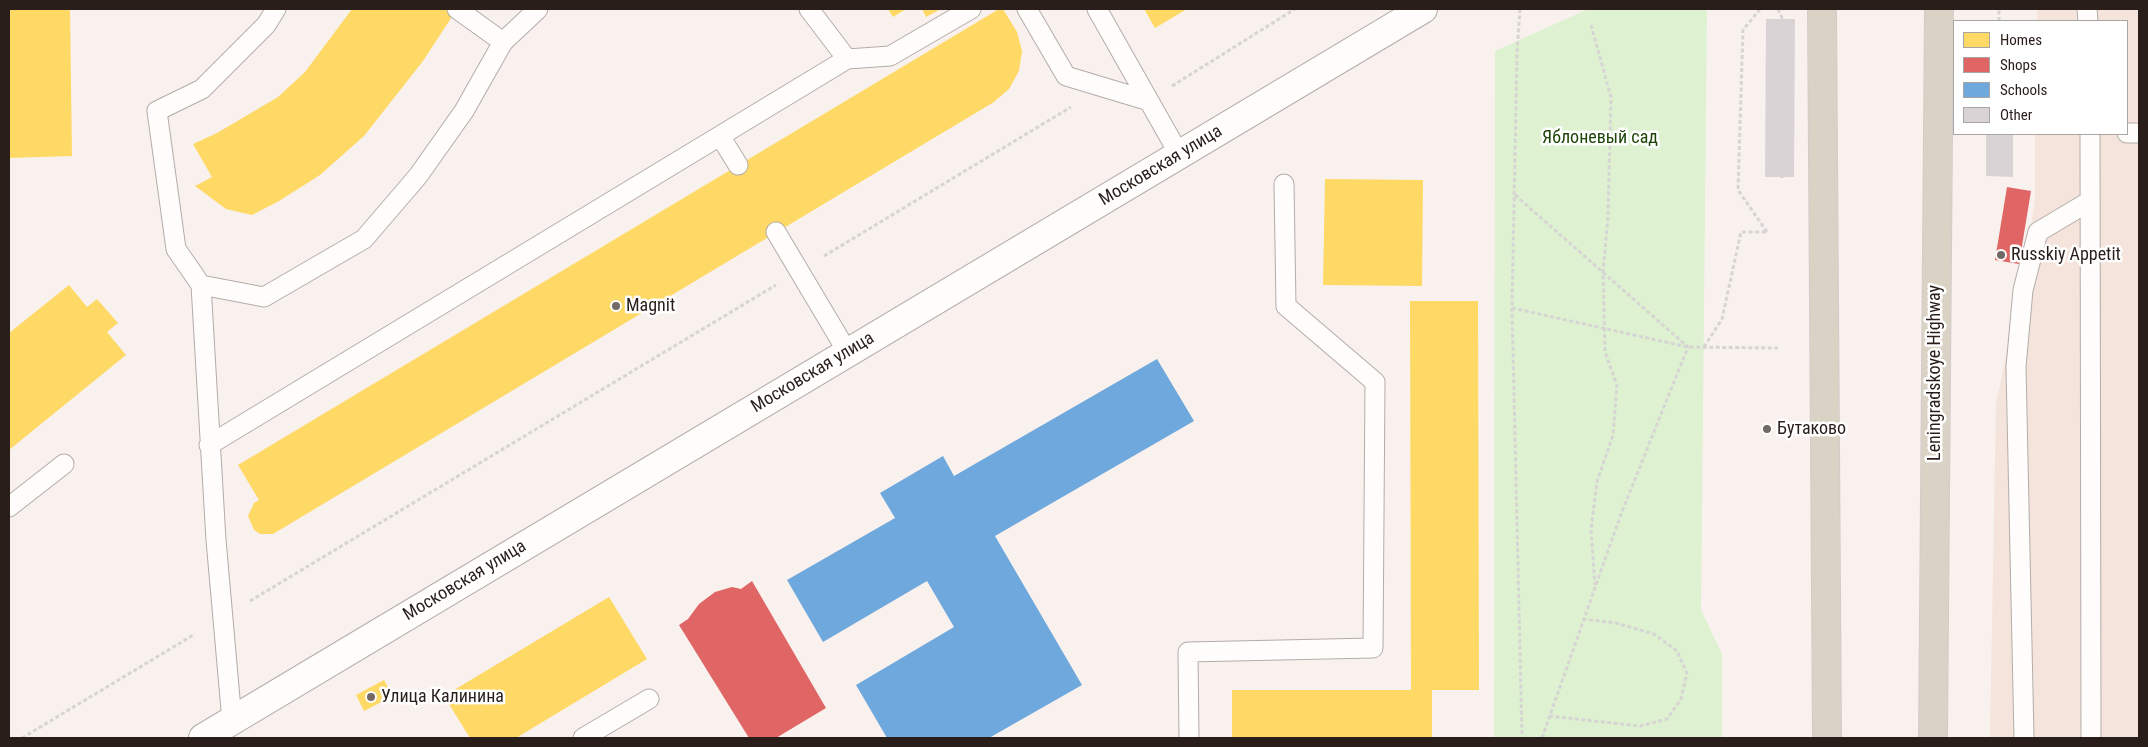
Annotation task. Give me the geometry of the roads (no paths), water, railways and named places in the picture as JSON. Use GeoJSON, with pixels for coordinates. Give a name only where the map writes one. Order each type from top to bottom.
{"type":"FeatureCollection","features":[{"type":"Feature","properties":{"kind":"highway"},"geometry":{"type":"LineString","coordinates":[[1822,9],[1827,738]]}},
{"type":"Feature","properties":{"kind":"highway","name":"Leningradskoye Highway"},"geometry":{"type":"LineString","coordinates":[[1933,738],[1939,9]]}},
{"type":"Feature","properties":{"kind":"street","name":"Московская улица"},"geometry":{"type":"LineString","coordinates":[[203,738],[1423,9]]}},
{"type":"Feature","properties":{"kind":"lane"},"geometry":{"type":"LineString","coordinates":[[232,721],[209,446],[201,285],[176,249],[157,111],[202,89],[266,25],[276,9]]}},
{"type":"Feature","properties":{"kind":"lane"},"geometry":{"type":"LineString","coordinates":[[457,9],[504,42]]}},
{"type":"Feature","properties":{"kind":"lane"},"geometry":{"type":"LineString","coordinates":[[201,285],[264,297],[364,239],[418,176],[464,111],[504,42],[538,9]]}},
{"type":"Feature","properties":{"kind":"lane"},"geometry":{"type":"LineString","coordinates":[[809,9],[847,59]]}},
{"type":"Feature","properties":{"kind":"lane"},"geometry":{"type":"LineString","coordinates":[[209,446],[847,59],[890,56],[971,9]]}},
{"type":"Feature","properties":{"kind":"lane"},"geometry":{"type":"LineString","coordinates":[[1026,9],[1066,76],[1148,101]]}},
{"type":"Feature","properties":{"kind":"lane"},"geometry":{"type":"LineString","coordinates":[[1096,9],[1179,154]]}},
{"type":"Feature","properties":{"kind":"lane"},"geometry":{"type":"LineString","coordinates":[[2090,135],[2090,738]]}},
{"type":"Feature","properties":{"kind":"lane"},"geometry":{"type":"LineString","coordinates":[[720,136],[738,165]]}},
{"type":"Feature","properties":{"kind":"lane"},"geometry":{"type":"LineString","coordinates":[[1189,738],[1188,652],[1373,648],[1375,382],[1286,306],[1284,184]]}},
{"type":"Feature","properties":{"kind":"lane"},"geometry":{"type":"LineString","coordinates":[[2024,738],[2016,367],[2023,290],[2038,232],[2090,201]]}},
{"type":"Feature","properties":{"kind":"lane"},"geometry":{"type":"LineString","coordinates":[[776,232],[848,353]]}},
{"type":"Feature","properties":{"kind":"lane"},"geometry":{"type":"LineString","coordinates":[[9,507],[64,464]]}},
{"type":"Feature","properties":{"kind":"lane"},"geometry":{"type":"LineString","coordinates":[[583,738],[649,699]]}},
{"type":"Feature","properties":{"kind":"place","name":"Russkiy Appetit"},"geometry":{"type":"Point","coordinates":[2001,255]}},
{"type":"Feature","properties":{"kind":"place","name":"Magnit"},"geometry":{"type":"Point","coordinates":[616,306]}},
{"type":"Feature","properties":{"kind":"place","name":"Бутаково"},"geometry":{"type":"Point","coordinates":[1767,429]}},
{"type":"Feature","properties":{"kind":"place","name":"Улица Калинина"},"geometry":{"type":"Point","coordinates":[371,697]}},
{"type":"Feature","properties":{"kind":"park label","name":"Яблоневый сад"},"geometry":{"type":"Point","coordinates":[1600,138]}}]}
